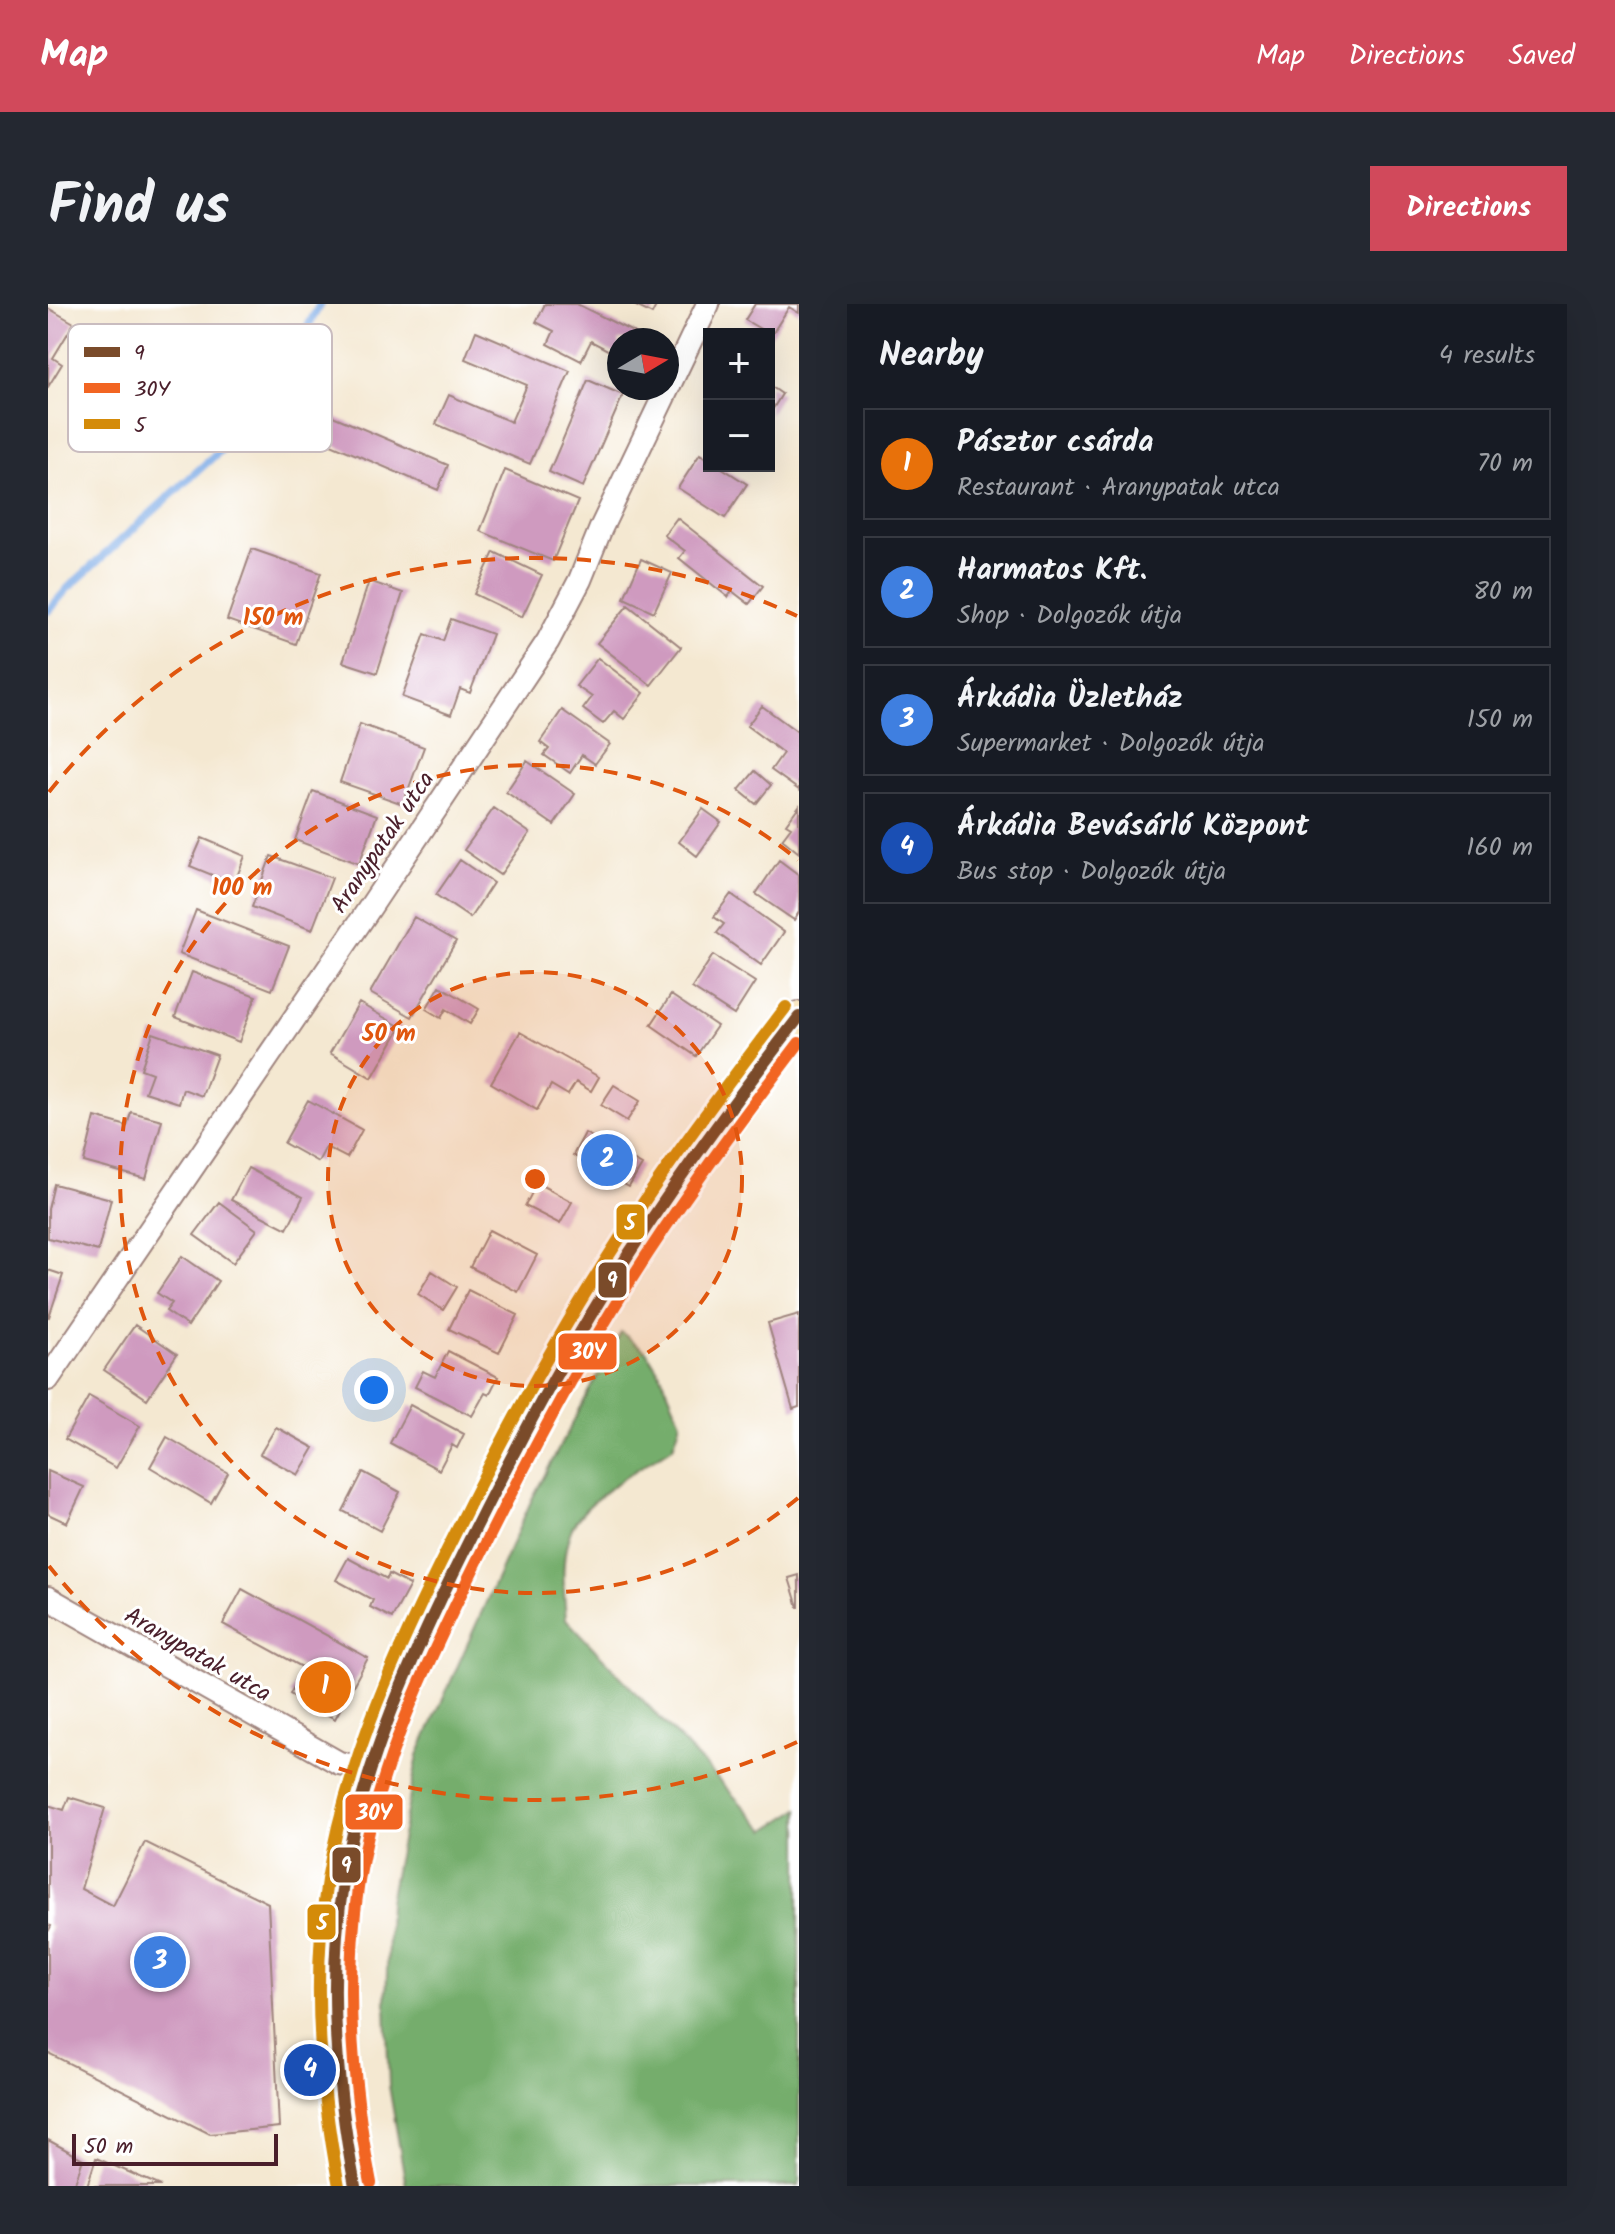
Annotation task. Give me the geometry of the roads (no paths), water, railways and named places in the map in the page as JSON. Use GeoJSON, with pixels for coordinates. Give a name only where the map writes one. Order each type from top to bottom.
{"type":"FeatureCollection","features":[{"type":"Feature","properties":{"kind":"main road"},"geometry":{"type":"LineString","coordinates":[[355,2186],[343,2113],[337,2046],[337,1973],[340,1902],[349,1845],[368,1769],[443,1592],[501,1476],[600,1300],[713,1130],[799,1017]]}},
{"type":"Feature","properties":{"kind":"street","name":"Aranypatak utca"},"geometry":{"type":"LineString","coordinates":[[48,1379],[548,641],[580,580],[601,528],[708,304]]}},
{"type":"Feature","properties":{"kind":"street","name":"Aranypatak utca"},"geometry":{"type":"LineString","coordinates":[[48,1598],[339,1763],[368,1769]]}},
{"type":"Feature","properties":{"kind":"waterway"},"geometry":{"type":"LineString","coordinates":[[309,324],[320,304]]}},
{"type":"Feature","properties":{"kind":"waterway"},"geometry":{"type":"LineString","coordinates":[[48,611],[68,588],[219,452]]}},
{"type":"Feature","properties":{"kind":"place","name":"Harmatos Kft."},"geometry":{"type":"Point","coordinates":[607,1160]}},
{"type":"Feature","properties":{"kind":"place","name":"Pásztor csárda"},"geometry":{"type":"Point","coordinates":[325,1687]}},
{"type":"Feature","properties":{"kind":"place","name":"Árkádia Üzletház"},"geometry":{"type":"Point","coordinates":[160,1962]}},
{"type":"Feature","properties":{"kind":"place","name":"Árkádia Bevásárló Központ"},"geometry":{"type":"Point","coordinates":[310,2070]}}]}
